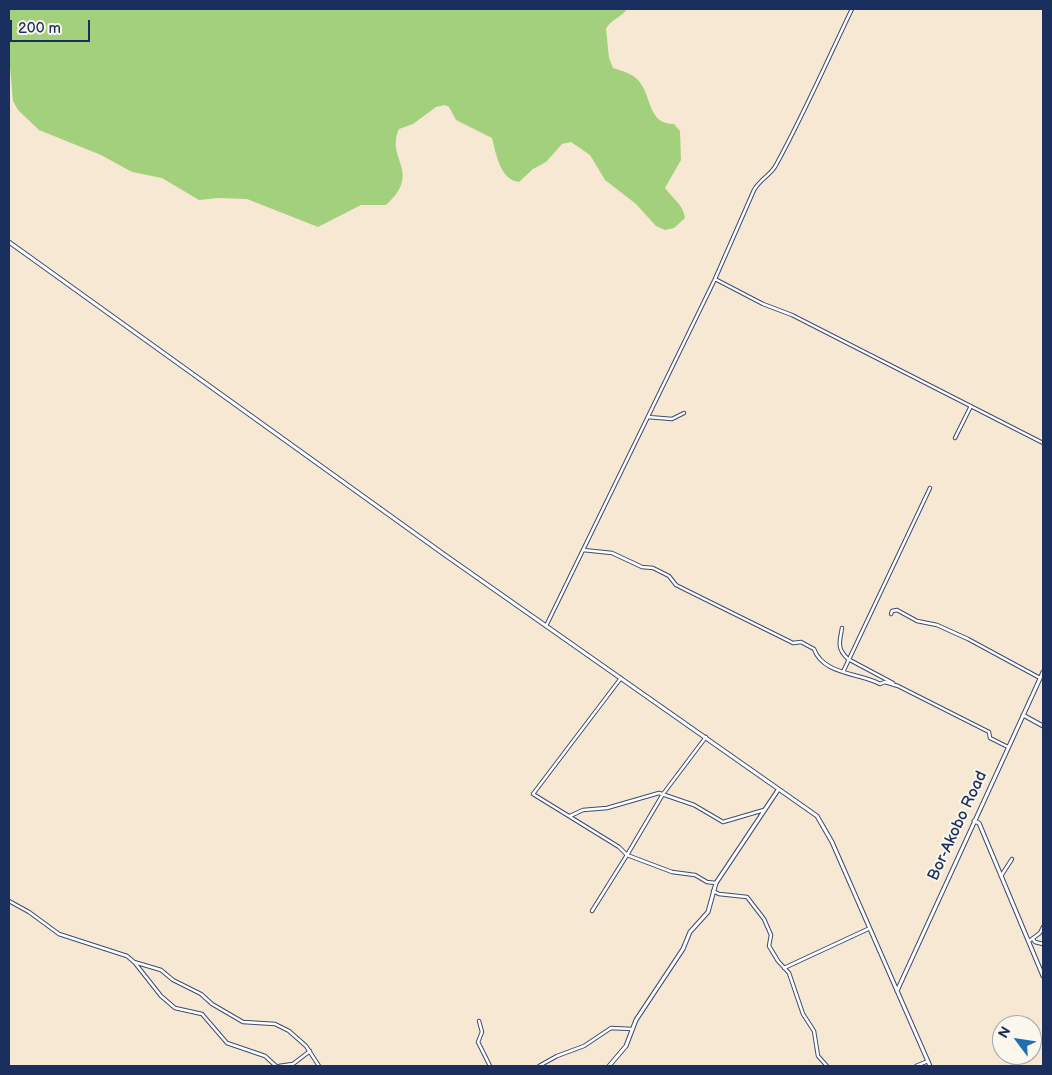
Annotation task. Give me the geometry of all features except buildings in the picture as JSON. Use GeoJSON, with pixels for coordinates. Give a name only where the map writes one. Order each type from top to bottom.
{"type":"FeatureCollection","features":[{"type":"Feature","properties":{"kind":"street"},"geometry":{"type":"LineString","coordinates":[[546,626],[715,279],[754,190],[762,178],[773,171],[795,130],[803,109],[852,9]]}},
{"type":"Feature","properties":{"kind":"street"},"geometry":{"type":"LineString","coordinates":[[9,242],[546,626],[811,812],[825,827],[868,929],[930,1066]]}},
{"type":"Feature","properties":{"kind":"street"},"geometry":{"type":"LineString","coordinates":[[715,279],[763,304],[792,315],[1043,443]]}},
{"type":"Feature","properties":{"kind":"street"},"geometry":{"type":"LineString","coordinates":[[955,438],[971,406]]}},
{"type":"Feature","properties":{"kind":"street"},"geometry":{"type":"LineString","coordinates":[[647,417],[672,419],[684,413]]}},
{"type":"Feature","properties":{"kind":"street"},"geometry":{"type":"LineString","coordinates":[[843,672],[930,488]]}},
{"type":"Feature","properties":{"kind":"street"},"geometry":{"type":"LineString","coordinates":[[583,550],[612,553],[642,567],[653,568],[669,576],[676,585],[793,643],[800,642],[814,649],[816,654],[833,669],[880,684],[885,682],[898,686]]}},
{"type":"Feature","properties":{"kind":"street"},"geometry":{"type":"LineString","coordinates":[[891,614],[897,610],[917,621],[937,625],[1040,678]]}},
{"type":"Feature","properties":{"kind":"street"},"geometry":{"type":"LineString","coordinates":[[842,628],[838,646],[848,659],[976,724],[989,732],[990,738],[1008,747]]}},
{"type":"Feature","properties":{"kind":"street","name":"Bor-Akobo Road"},"geometry":{"type":"LineString","coordinates":[[897,992],[1043,672]]}},
{"type":"Feature","properties":{"kind":"street"},"geometry":{"type":"LineString","coordinates":[[622,678],[533,794],[619,847],[627,855],[672,872],[696,875],[707,882],[716,883]]}},
{"type":"Feature","properties":{"kind":"street"},"geometry":{"type":"LineString","coordinates":[[1023,715],[1043,726]]}},
{"type":"Feature","properties":{"kind":"street"},"geometry":{"type":"LineString","coordinates":[[592,911],[662,794],[706,738]]}},
{"type":"Feature","properties":{"kind":"street"},"geometry":{"type":"LineString","coordinates":[[609,1066],[626,1046],[651,995],[683,949],[690,932],[708,912],[716,883],[778,790]]}},
{"type":"Feature","properties":{"kind":"street"},"geometry":{"type":"LineString","coordinates":[[568,816],[583,810],[607,808],[659,793],[694,806],[723,822],[765,810]]}},
{"type":"Feature","properties":{"kind":"street"},"geometry":{"type":"LineString","coordinates":[[974,821],[979,823],[1000,877],[1031,940],[1043,976]]}},
{"type":"Feature","properties":{"kind":"street"},"geometry":{"type":"LineString","coordinates":[[1000,877],[1012,859]]}},
{"type":"Feature","properties":{"kind":"street"},"geometry":{"type":"LineString","coordinates":[[713,892],[739,895],[751,900],[771,935],[769,946],[784,968],[789,972],[803,1014],[814,1031],[818,1056],[827,1066]]}},
{"type":"Feature","properties":{"kind":"street"},"geometry":{"type":"LineString","coordinates":[[9,901],[30,912],[59,934],[127,956],[161,996],[175,1008],[202,1014],[227,1043],[265,1056],[277,1066],[294,1064],[310,1050]]}},
{"type":"Feature","properties":{"kind":"street"},"geometry":{"type":"LineString","coordinates":[[1031,940],[1043,927]]}},
{"type":"Feature","properties":{"kind":"street"},"geometry":{"type":"LineString","coordinates":[[784,968],[868,929]]}},
{"type":"Feature","properties":{"kind":"street"},"geometry":{"type":"LineString","coordinates":[[1031,940],[1043,944]]}},
{"type":"Feature","properties":{"kind":"street"},"geometry":{"type":"LineString","coordinates":[[134,962],[161,970],[173,980],[201,994],[212,1004],[243,1022],[274,1024],[289,1031],[310,1050],[319,1066]]}},
{"type":"Feature","properties":{"kind":"street"},"geometry":{"type":"LineString","coordinates":[[479,1021],[482,1032],[478,1042],[490,1066]]}},
{"type":"Feature","properties":{"kind":"street"},"geometry":{"type":"LineString","coordinates":[[539,1066],[557,1056],[584,1046],[611,1028],[633,1029]]}},
{"type":"Feature","properties":{"kind":"street"},"geometry":{"type":"LineString","coordinates":[[916,1066],[928,1060]]}},
{"type":"Feature","properties":{"kind":"green space"},"geometry":{"type":"Polygon","coordinates":[[[9,9],[627,9],[610,23],[606,29],[609,58],[613,68],[629,74],[638,80],[659,120],[674,124],[680,131],[681,160],[665,188],[680,205],[685,218],[674,228],[665,230],[656,226],[636,204],[605,180],[590,155],[571,142],[562,144],[546,162],[533,169],[519,182],[513,180],[507,176],[500,165],[492,138],[456,120],[449,107],[445,105],[436,107],[413,124],[399,129],[396,149],[403,174],[402,183],[397,193],[386,205],[361,205],[318,227],[247,199],[218,198],[199,200],[162,178],[132,172],[101,155],[39,130],[18,110],[13,101],[9,56],[9,9]]]}}]}
